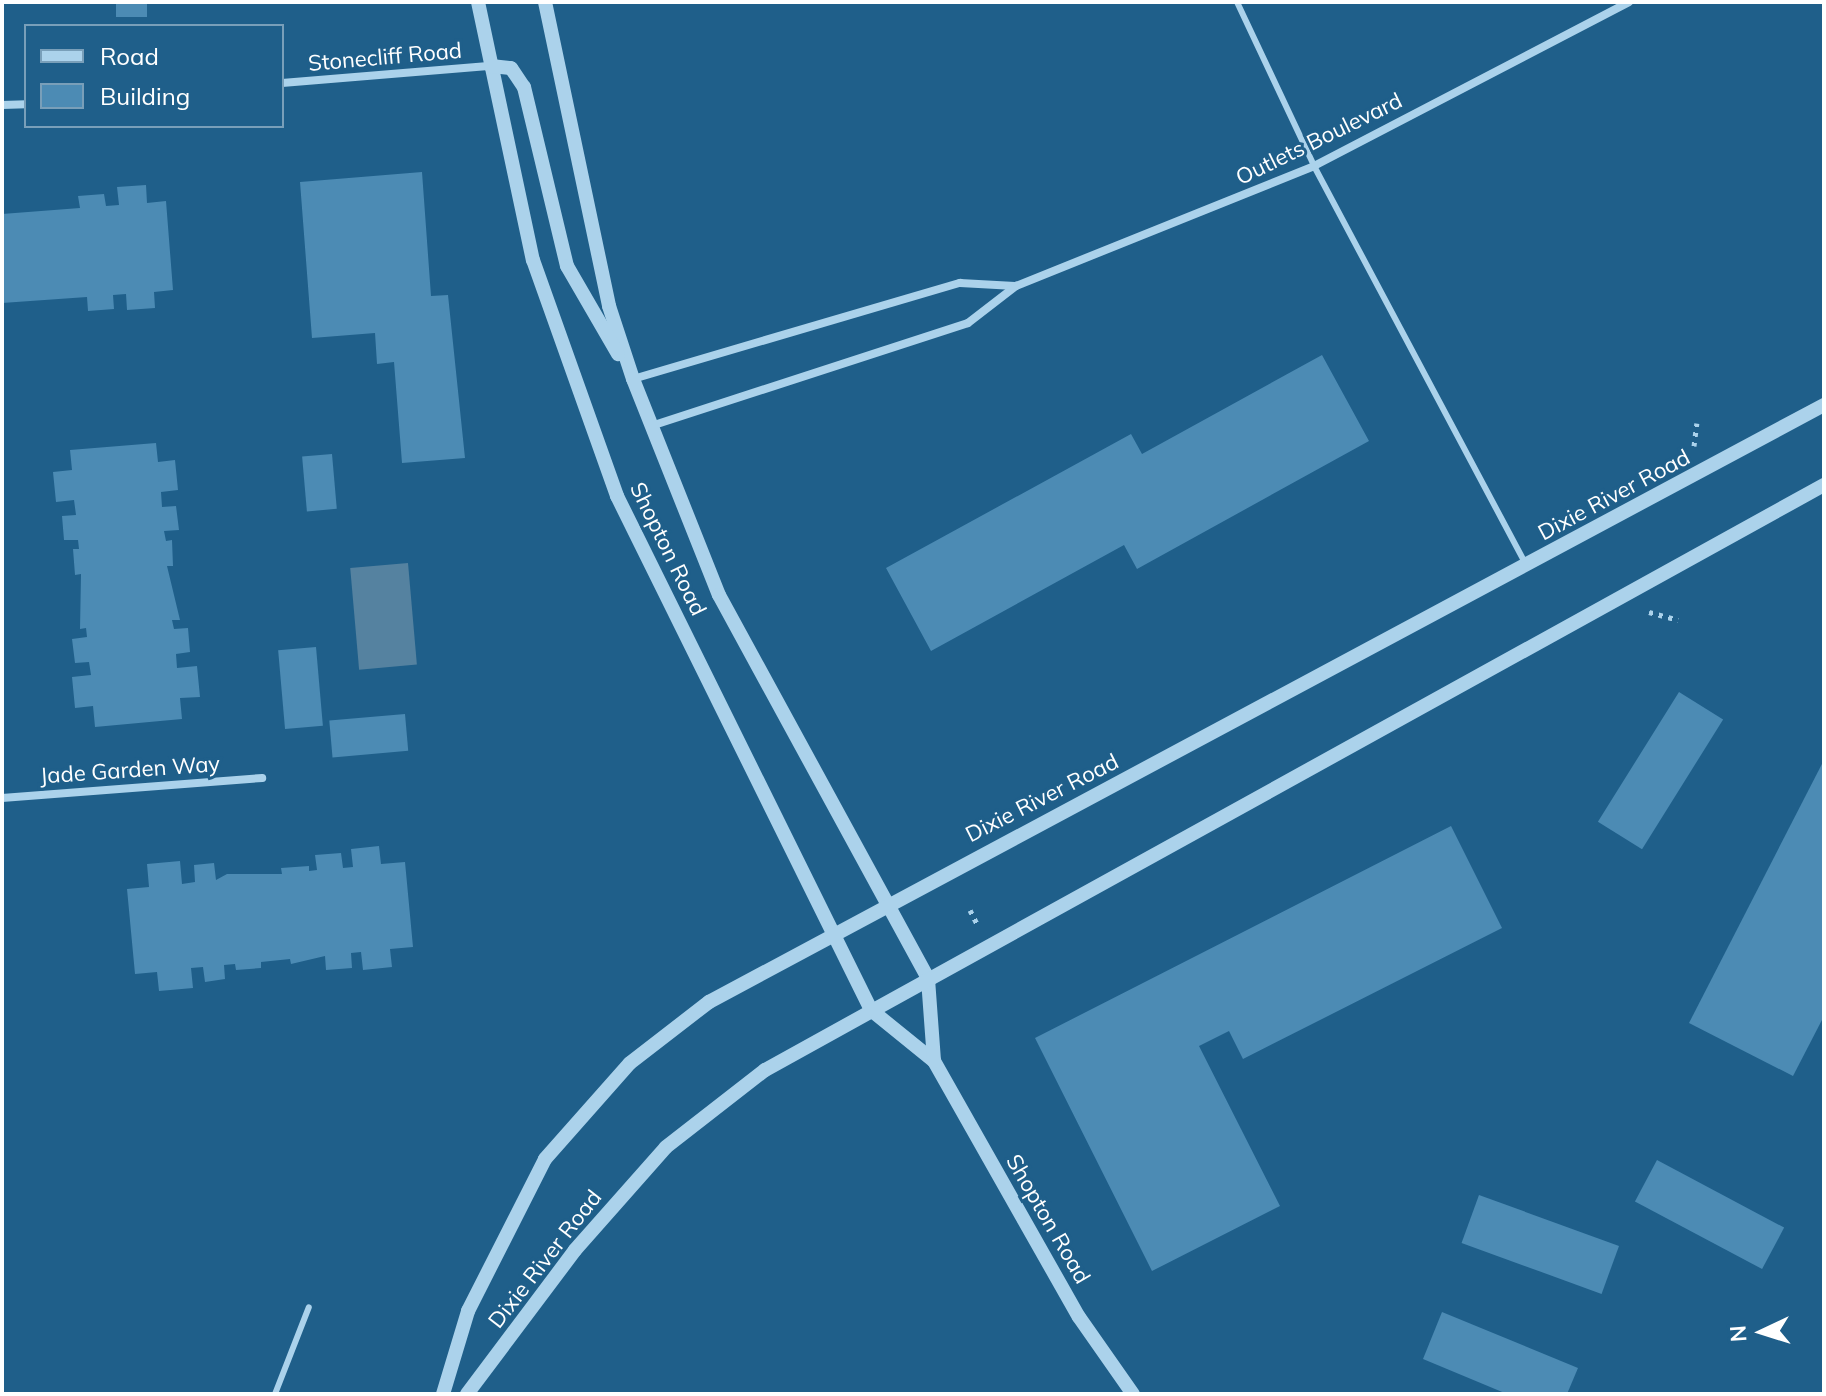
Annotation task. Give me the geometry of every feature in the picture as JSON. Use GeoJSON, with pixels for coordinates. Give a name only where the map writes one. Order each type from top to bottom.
{"type":"FeatureCollection","features":[{"type":"Feature","properties":{"kind":"street","name":"Shopton Road"},"geometry":{"type":"LineString","coordinates":[[478,2],[533,260],[592,435],[828,933],[871,1010],[934,1061],[1063,1290],[1133,1394]]}},
{"type":"Feature","properties":{"kind":"street","name":"Shopton Road"},"geometry":{"type":"LineString","coordinates":[[545,2],[609,306],[633,379],[719,595],[928,979],[934,1061]]}},
{"type":"Feature","properties":{"kind":"street","name":"Outlets Boulevard"},"geometry":{"type":"LineString","coordinates":[[651,426],[968,323],[1016,286],[1314,166],[1629,2]]}},
{"type":"Feature","properties":{"kind":"street","name":"Stonecliff Road"},"geometry":{"type":"LineString","coordinates":[[284,83],[491,66]]}},
{"type":"Feature","properties":{"kind":"street"},"geometry":{"type":"LineString","coordinates":[[491,66],[511,68],[524,87],[567,266],[633,379]]}},
{"type":"Feature","properties":{"kind":"street"},"geometry":{"type":"LineString","coordinates":[[2,105],[24,104]]}},
{"type":"Feature","properties":{"kind":"street","name":"Outlets Boulevard"},"geometry":{"type":"LineString","coordinates":[[633,379],[960,283],[1016,286]]}},
{"type":"Feature","properties":{"kind":"street","name":"Dixie River Road"},"geometry":{"type":"LineString","coordinates":[[443,1394],[468,1311],[501,1236],[545,1159],[592,1100],[709,1002],[828,933],[1528,567],[1824,405]]}},
{"type":"Feature","properties":{"kind":"street","name":"Dixie River Road"},"geometry":{"type":"LineString","coordinates":[[467,1394],[575,1250],[666,1147],[765,1070],[1824,485]]}},
{"type":"Feature","properties":{"kind":"street","name":"Jade Garden Way"},"geometry":{"type":"LineString","coordinates":[[2,798],[262,778]]}},
{"type":"Feature","properties":{"kind":"lane"},"geometry":{"type":"LineString","coordinates":[[1237,2],[1314,166],[1528,567]]}},
{"type":"Feature","properties":{"kind":"lane"},"geometry":{"type":"LineString","coordinates":[[275,1394],[309,1307]]}},
{"type":"Feature","properties":{"kind":"path"},"geometry":{"type":"LineString","coordinates":[[970,910],[977,924]]}},
{"type":"Feature","properties":{"kind":"water"},"geometry":{"type":"Polygon","coordinates":[[[408,563],[417,665],[359,670],[350,568],[408,563]]]}},
{"type":"Feature","properties":{"kind":"building"},"geometry":{"type":"Polygon","coordinates":[[[116,2],[147,2],[147,17],[116,17],[116,2]]]}},
{"type":"Feature","properties":{"kind":"building"},"geometry":{"type":"Polygon","coordinates":[[[422,172],[431,296],[448,295],[465,458],[402,463],[394,362],[377,364],[375,333],[312,338],[300,182],[422,172]]]}},
{"type":"Feature","properties":{"kind":"building"},"geometry":{"type":"Polygon","coordinates":[[[146,185],[147,203],[166,201],[173,290],[154,292],[155,308],[127,310],[126,294],[113,295],[114,309],[88,311],[87,297],[2,303],[2,214],[80,208],[78,196],[104,194],[106,206],[119,205],[117,187],[146,185]]]}},
{"type":"Feature","properties":{"kind":"building"},"geometry":{"type":"Polygon","coordinates":[[[1322,355],[1369,441],[1137,569],[1124,545],[931,651],[886,568],[1131,434],[1142,454],[1322,355]]]}},
{"type":"Feature","properties":{"kind":"building"},"geometry":{"type":"Polygon","coordinates":[[[156,443],[158,462],[175,460],[178,490],[161,492],[162,507],[176,506],[179,530],[164,531],[166,541],[172,540],[173,566],[167,566],[180,620],[172,620],[174,629],[188,628],[190,652],[176,654],[177,668],[197,666],[200,697],[180,698],[182,719],[95,727],[93,706],[75,708],[72,677],[91,675],[89,662],[75,663],[72,639],[87,637],[86,628],[80,629],[81,574],[75,575],[73,549],[79,549],[78,540],[64,540],[62,516],[76,515],[74,500],[56,502],[53,472],[72,470],[70,450],[156,443]]]}},
{"type":"Feature","properties":{"kind":"building"},"geometry":{"type":"Polygon","coordinates":[[[332,454],[337,509],[307,511],[302,457],[332,454]]]}},
{"type":"Feature","properties":{"kind":"building"},"geometry":{"type":"Polygon","coordinates":[[[316,647],[323,726],[285,729],[278,650],[316,647]]]}},
{"type":"Feature","properties":{"kind":"building"},"geometry":{"type":"Polygon","coordinates":[[[1679,692],[1723,720],[1642,849],[1598,822],[1679,692]]]}},
{"type":"Feature","properties":{"kind":"building"},"geometry":{"type":"Polygon","coordinates":[[[405,714],[408,751],[333,757],[329,721],[405,714]]]}},
{"type":"Feature","properties":{"kind":"building"},"geometry":{"type":"Polygon","coordinates":[[[1824,760],[1824,1016],[1793,1076],[1689,1023],[1824,760]]]}},
{"type":"Feature","properties":{"kind":"building"},"geometry":{"type":"Polygon","coordinates":[[[1451,826],[1502,928],[1243,1059],[1229,1031],[1199,1046],[1280,1206],[1152,1271],[1035,1038],[1451,826]]]}},
{"type":"Feature","properties":{"kind":"building"},"geometry":{"type":"Polygon","coordinates":[[[379,846],[381,864],[405,862],[413,947],[390,949],[392,967],[363,970],[361,952],[351,953],[352,968],[326,970],[325,956],[291,964],[290,959],[261,962],[261,968],[236,970],[235,964],[224,965],[225,979],[205,982],[203,967],[191,968],[193,988],[159,991],[157,972],[135,974],[127,889],[149,887],[147,864],[180,861],[182,884],[195,882],[194,865],[214,863],[216,880],[227,874],[282,874],[281,868],[309,866],[309,871],[317,870],[315,855],[341,853],[343,868],[353,867],[351,849],[379,846]]]}},
{"type":"Feature","properties":{"kind":"building"},"geometry":{"type":"Polygon","coordinates":[[[1657,1160],[1784,1228],[1762,1269],[1635,1201],[1657,1160]]]}},
{"type":"Feature","properties":{"kind":"building"},"geometry":{"type":"Polygon","coordinates":[[[1479,1195],[1619,1246],[1602,1294],[1462,1243],[1479,1195]]]}},
{"type":"Feature","properties":{"kind":"building"},"geometry":{"type":"Polygon","coordinates":[[[1442,1312],[1578,1368],[1567,1394],[1507,1394],[1423,1359],[1442,1312]]]}}]}
